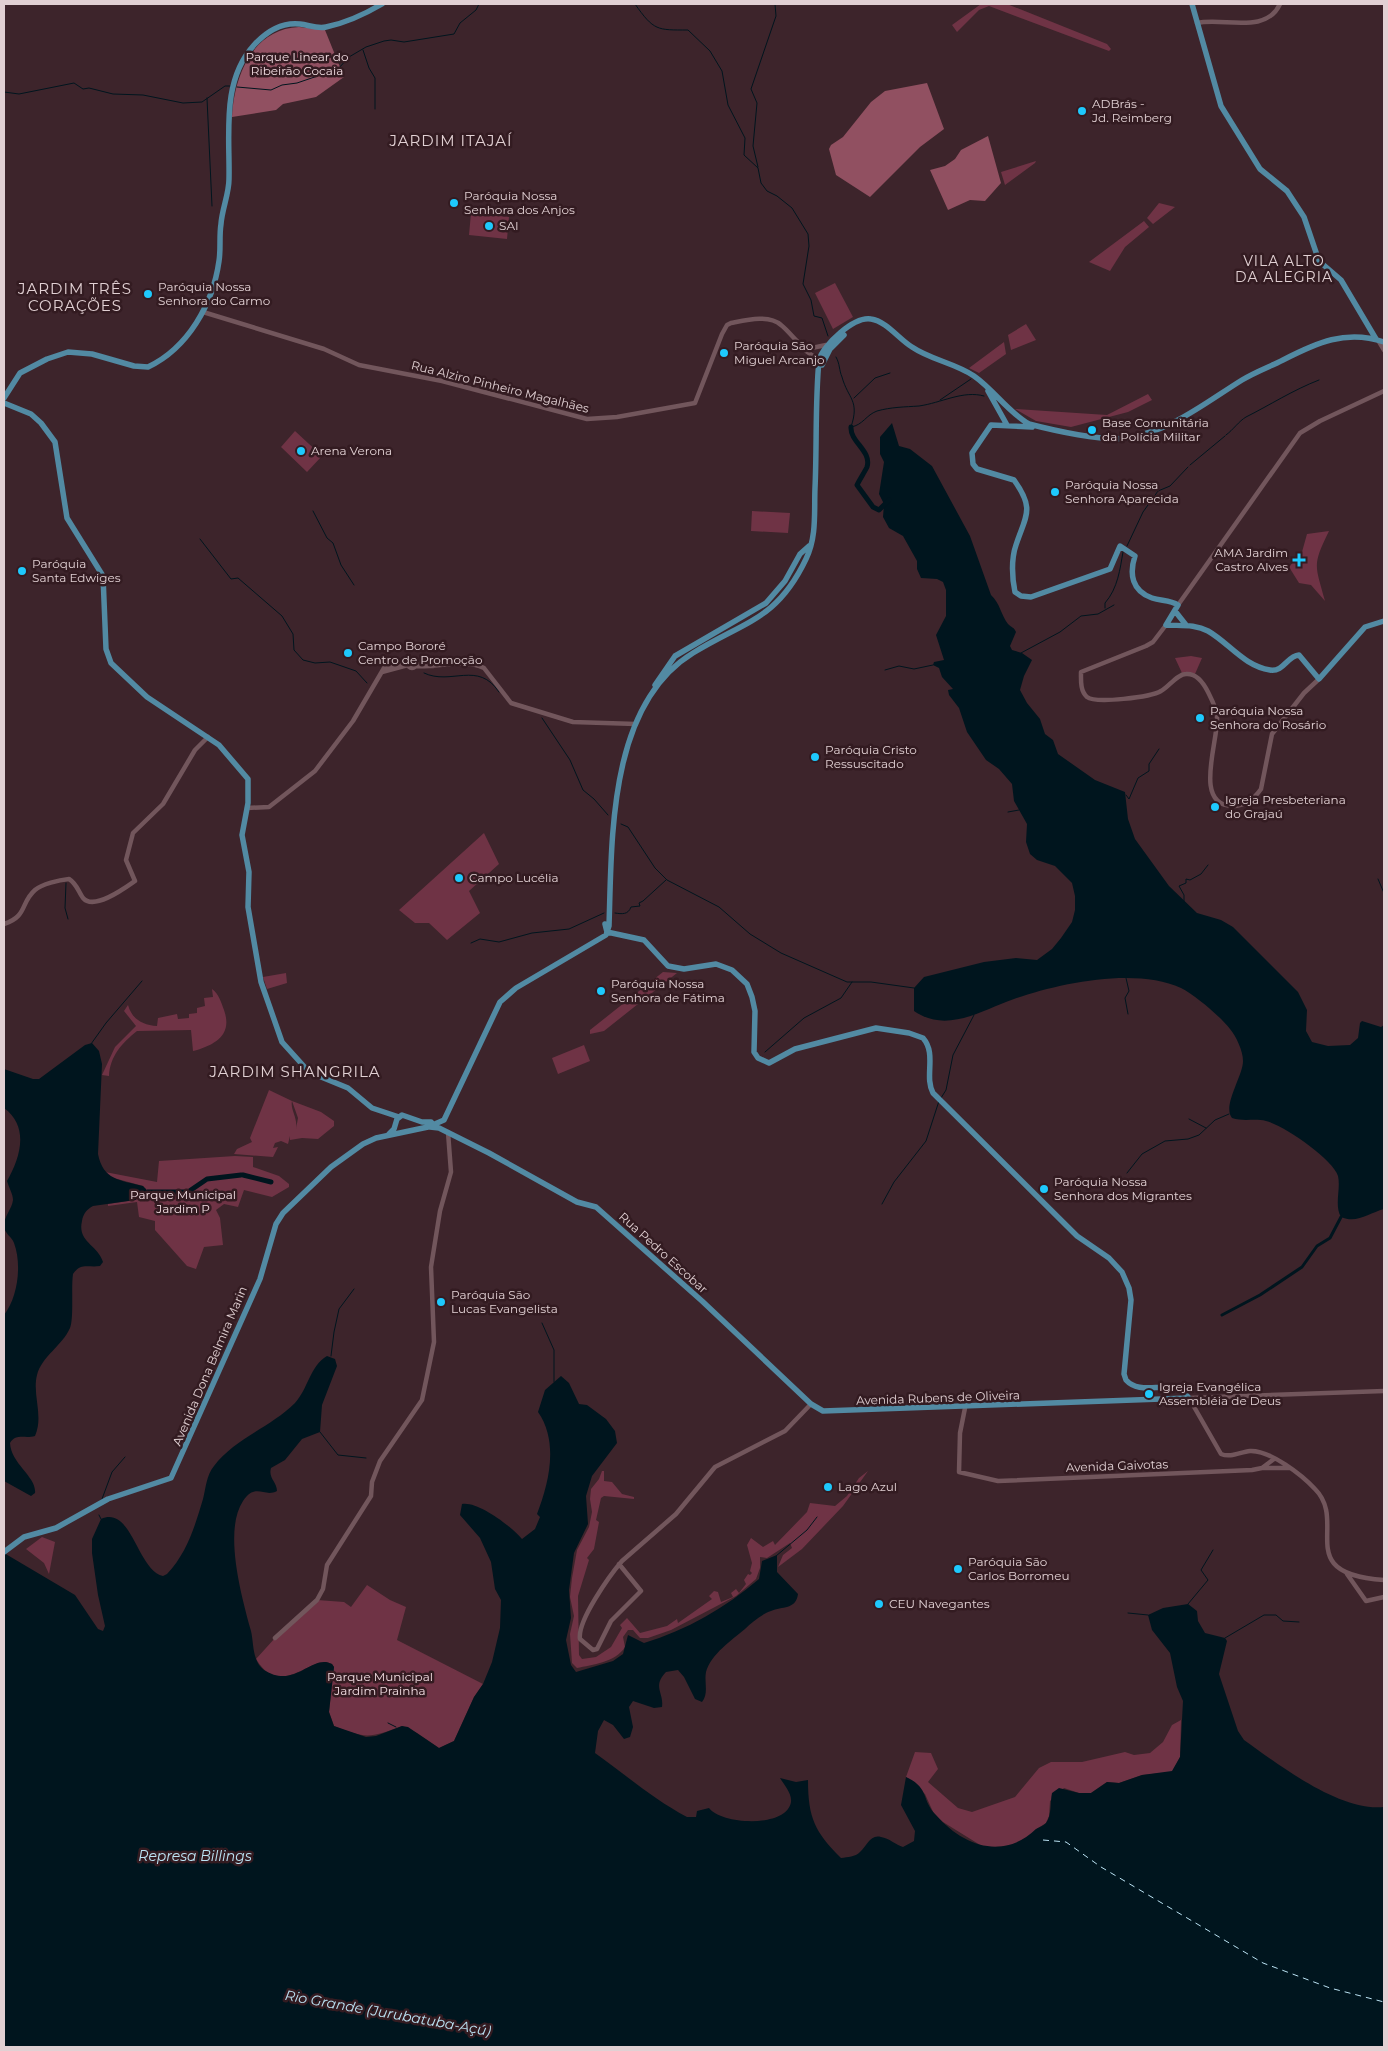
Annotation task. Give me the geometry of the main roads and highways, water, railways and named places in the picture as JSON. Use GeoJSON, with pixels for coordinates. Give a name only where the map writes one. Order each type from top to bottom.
{"type":"FeatureCollection","features":[{"type":"Feature","properties":{"kind":"main road"},"geometry":{"type":"LineString","coordinates":[[4,398],[20,373],[47,359],[68,352],[92,354],[134,366],[148,367],[183,341],[202,312],[216,278],[220,260],[220,225],[229,180],[230,110],[233,86],[248,53],[269,32],[290,24],[326,27],[365,14],[382,4]]}},
{"type":"Feature","properties":{"kind":"main road"},"geometry":{"type":"LineString","coordinates":[[1192,4],[1221,106],[1260,169],[1287,191],[1304,217],[1319,261],[1341,280],[1379,340]]}},
{"type":"Feature","properties":{"kind":"main road"},"geometry":{"type":"LineString","coordinates":[[633,725],[661,682],[681,662],[752,622],[782,598],[811,544],[814,527],[820,358],[826,345],[835,337],[863,320],[870,319],[877,322],[923,354],[968,372],[1019,418],[1040,427]]}},
{"type":"Feature","properties":{"kind":"main road"},"geometry":{"type":"LineString","coordinates":[[820,358],[849,331],[864,323],[877,322]]}},
{"type":"Feature","properties":{"kind":"main road"},"geometry":{"type":"LineString","coordinates":[[1379,340],[1344,336],[1318,342],[1254,374],[1168,426],[1144,435],[1117,439],[1040,427],[991,425],[972,453],[973,464],[981,472],[1014,480],[1026,497],[1028,508],[1025,523],[1014,552],[1013,584],[1018,595],[1031,597],[1110,569],[1120,546],[1135,556],[1132,576],[1136,587],[1153,598],[1169,600],[1178,605],[1166,625],[1186,625],[1206,631],[1246,661],[1269,670],[1280,669],[1297,655],[1301,657],[1319,679],[1365,627],[1384,622]]}},
{"type":"Feature","properties":{"kind":"main road"},"geometry":{"type":"LineString","coordinates":[[986,387],[1006,425]]}},
{"type":"Feature","properties":{"kind":"main road"},"geometry":{"type":"LineString","coordinates":[[4,402],[31,414],[42,423],[55,442],[67,518],[103,576],[106,648],[111,663],[146,697],[224,749],[248,779],[247,808],[242,840],[249,872],[250,920],[262,988],[282,1042],[309,1072],[348,1088],[367,1105],[386,1113],[399,1116],[405,1115],[426,1123],[437,1122],[448,1108],[488,1016],[498,1000],[526,978],[595,939],[602,932],[609,930]]}},
{"type":"Feature","properties":{"kind":"main road"},"geometry":{"type":"LineString","coordinates":[[1006,425],[1019,418]]}},
{"type":"Feature","properties":{"kind":"main road"},"geometry":{"type":"LineString","coordinates":[[447,1130],[447,1117],[500,1002],[516,988],[598,941],[609,930],[617,791],[621,766],[633,725],[661,675],[675,656],[755,611],[778,590],[805,554]]}},
{"type":"Feature","properties":{"kind":"main road"},"geometry":{"type":"LineString","coordinates":[[755,611],[766,612]]}},
{"type":"Feature","properties":{"kind":"main road"},"geometry":{"type":"LineString","coordinates":[[752,622],[756,616],[755,611]]}},
{"type":"Feature","properties":{"kind":"main road"},"geometry":{"type":"LineString","coordinates":[[1174,611],[1186,625]]}},
{"type":"Feature","properties":{"kind":"main road","name":"Avenida Rubens de Oliveira"},"geometry":{"type":"LineString","coordinates":[[609,930],[646,941],[668,966],[684,969],[716,964],[736,974],[747,984],[752,997],[755,1011],[754,1049],[756,1056],[764,1062],[776,1060],[795,1049],[877,1028],[909,1033],[921,1037],[928,1044],[931,1087],[935,1095],[1077,1236],[1109,1258],[1122,1272],[1128,1284],[1131,1300],[1124,1375],[1127,1382],[1143,1388],[1175,1388],[1189,1398],[846,1412]]}},
{"type":"Feature","properties":{"kind":"main road"},"geometry":{"type":"LineString","coordinates":[[386,1113],[403,1132]]}},
{"type":"Feature","properties":{"kind":"main road","name":"Avenida Dona Belmira Marin"},"geometry":{"type":"LineString","coordinates":[[387,1135],[394,1131],[399,1116]]}},
{"type":"Feature","properties":{"kind":"main road","name":"Avenida Dona Belmira Marin"},"geometry":{"type":"LineString","coordinates":[[4,1552],[24,1537],[56,1528],[108,1499],[171,1478],[260,1279],[279,1218],[331,1167],[371,1140],[428,1126],[447,1117]]}},
{"type":"Feature","properties":{"kind":"main road"},"geometry":{"type":"LineString","coordinates":[[415,1129],[418,1126],[417,1121]]}},
{"type":"Feature","properties":{"kind":"main road","name":"Rua Pedro Escobar"},"geometry":{"type":"LineString","coordinates":[[437,1122],[447,1130],[577,1202],[596,1207],[737,1334],[811,1404],[823,1412],[846,1412]]}},
{"type":"Feature","properties":{"kind":"main road","name":"Rua Pedro Escobar"},"geometry":{"type":"LineString","coordinates":[[428,1126],[447,1130]]}},
{"type":"Feature","properties":{"kind":"water"},"geometry":{"type":"Polygon","coordinates":[[[892,423],[899,446],[910,449],[932,466],[970,536],[991,595],[1008,624],[1016,632],[1010,646],[1012,650],[1022,653],[1032,660],[1020,690],[1027,703],[1040,719],[1045,734],[1053,740],[1058,754],[1095,780],[1125,792],[1128,819],[1135,839],[1169,886],[1197,913],[1221,920],[1233,927],[1298,992],[1307,1010],[1306,1031],[1312,1042],[1328,1046],[1350,1045],[1358,1038],[1362,1021],[1381,1027],[1384,1025],[1384,1209],[1358,1219],[1341,1217],[1338,1207],[1338,1176],[1318,1152],[1274,1124],[1262,1120],[1232,1118],[1230,1113],[1231,1099],[1243,1061],[1239,1044],[1221,1019],[1181,988],[1163,982],[1120,978],[1075,983],[1032,993],[977,1014],[952,1020],[926,1018],[914,1011],[914,988],[924,977],[984,962],[1016,958],[1037,960],[1052,949],[1072,922],[1075,910],[1075,896],[1072,883],[1055,866],[1037,860],[1030,854],[1026,842],[1027,824],[1014,801],[1012,784],[999,769],[986,760],[967,732],[959,708],[949,695],[948,690],[953,689],[942,677],[939,668],[933,665],[934,662],[944,660],[936,635],[946,616],[946,590],[943,582],[937,579],[921,578],[917,569],[917,561],[903,536],[889,528],[883,517],[884,504],[879,494],[884,462],[880,454],[880,437],[892,423]]]}},
{"type":"Feature","properties":{"kind":"water"},"geometry":{"type":"Polygon","coordinates":[[[92,1043],[99,1051],[102,1064],[98,1154],[100,1163],[108,1174],[114,1178],[143,1186],[146,1189],[146,1194],[135,1200],[93,1206],[83,1216],[82,1234],[97,1251],[103,1262],[100,1266],[79,1268],[73,1274],[70,1328],[43,1362],[37,1375],[38,1421],[35,1436],[18,1437],[10,1443],[11,1451],[35,1487],[35,1493],[31,1496],[4,1481],[4,1315],[13,1299],[18,1261],[14,1243],[5,1231],[4,1226],[13,1200],[7,1181],[19,1153],[20,1133],[12,1116],[4,1108],[4,1069],[33,1079],[39,1079],[85,1045],[92,1043]]]}},
{"type":"Feature","properties":{"kind":"water","name":"Represa Billings"},"geometry":{"type":"Polygon","coordinates":[[[327,1356],[335,1359],[337,1366],[322,1405],[320,1432],[302,1439],[285,1460],[271,1468],[271,1475],[277,1491],[272,1493],[252,1492],[243,1501],[237,1514],[234,1547],[239,1583],[257,1662],[264,1670],[275,1675],[285,1676],[294,1674],[317,1663],[325,1662],[332,1664],[334,1667],[329,1712],[334,1726],[366,1737],[376,1736],[402,1726],[408,1727],[439,1748],[454,1741],[492,1662],[500,1628],[501,1600],[495,1589],[491,1562],[480,1538],[460,1515],[462,1504],[477,1506],[485,1510],[502,1521],[522,1539],[535,1529],[540,1517],[537,1514],[545,1489],[550,1463],[548,1436],[538,1412],[545,1390],[561,1376],[569,1383],[579,1404],[587,1405],[606,1419],[615,1431],[617,1443],[592,1476],[586,1496],[588,1524],[574,1553],[569,1590],[571,1618],[566,1640],[571,1665],[576,1672],[613,1661],[623,1654],[628,1635],[644,1643],[675,1632],[719,1609],[759,1579],[762,1561],[777,1555],[777,1572],[798,1594],[794,1603],[788,1607],[775,1609],[761,1616],[717,1653],[706,1672],[706,1692],[702,1702],[695,1699],[684,1677],[678,1670],[666,1672],[659,1686],[662,1707],[654,1708],[633,1701],[629,1707],[633,1727],[630,1737],[624,1739],[613,1725],[604,1720],[598,1731],[595,1753],[651,1795],[687,1817],[696,1817],[697,1811],[709,1808],[716,1814],[727,1818],[753,1821],[767,1820],[787,1810],[791,1802],[789,1792],[780,1778],[796,1782],[808,1780],[808,1793],[815,1824],[825,1840],[841,1858],[858,1854],[874,1837],[884,1838],[903,1847],[914,1841],[915,1831],[901,1805],[906,1777],[919,1785],[931,1810],[959,1835],[985,1846],[998,1847],[1011,1844],[1024,1839],[1046,1823],[1050,1812],[1052,1793],[1059,1788],[1079,1793],[1091,1793],[1107,1782],[1119,1783],[1142,1775],[1172,1771],[1180,1757],[1183,1701],[1177,1687],[1170,1653],[1152,1630],[1148,1615],[1163,1608],[1188,1604],[1197,1611],[1198,1621],[1205,1633],[1225,1638],[1227,1641],[1219,1674],[1238,1731],[1244,1740],[1292,1774],[1330,1795],[1367,1807],[1384,1807],[1384,2047],[4,2047],[4,1553],[75,1595],[98,1629],[103,1631],[105,1626],[92,1553],[92,1539],[101,1519],[111,1517],[120,1521],[154,1571],[163,1576],[167,1574],[180,1557],[190,1539],[211,1470],[232,1448],[295,1403],[321,1360],[327,1356]]]}},
{"type":"Feature","properties":{"kind":"waterway"},"geometry":{"type":"LineString","coordinates":[[237,87],[271,90],[338,69],[349,57],[366,47],[384,41],[404,42],[454,34],[460,23],[476,10],[479,4]]}},
{"type":"Feature","properties":{"kind":"waterway"},"geometry":{"type":"LineString","coordinates":[[635,4],[647,19],[657,27],[669,30],[688,30],[710,51],[722,71],[728,105],[745,138],[744,155],[758,168],[761,183],[767,191],[792,208],[808,234],[809,246],[803,284],[811,300],[814,316],[822,318],[828,336]]}},
{"type":"Feature","properties":{"kind":"waterway"},"geometry":{"type":"LineString","coordinates":[[758,167],[753,146],[757,103],[751,89],[776,16],[775,4]]}},
{"type":"Feature","properties":{"kind":"waterway"},"geometry":{"type":"LineString","coordinates":[[363,50],[369,68],[375,78],[375,109]]}},
{"type":"Feature","properties":{"kind":"waterway"},"geometry":{"type":"LineString","coordinates":[[4,92],[19,94],[74,83],[83,89],[89,88],[113,94],[143,95],[183,103],[202,102],[225,86],[230,86]]}},
{"type":"Feature","properties":{"kind":"waterway"},"geometry":{"type":"LineString","coordinates":[[207,98],[212,206]]}},
{"type":"Feature","properties":{"kind":"waterway"},"geometry":{"type":"LineString","coordinates":[[836,357],[844,384],[854,405],[851,427],[859,424],[877,411],[919,406],[960,396],[984,396]]}},
{"type":"Feature","properties":{"kind":"waterway"},"geometry":{"type":"LineString","coordinates":[[854,398],[875,378],[890,373]]}},
{"type":"Feature","properties":{"kind":"waterway"},"geometry":{"type":"LineString","coordinates":[[940,400],[971,379]]}},
{"type":"Feature","properties":{"kind":"waterway"},"geometry":{"type":"LineString","coordinates":[[1226,435],[1246,417],[1319,380]]}},
{"type":"Feature","properties":{"kind":"waterway"},"geometry":{"type":"LineString","coordinates":[[851,427],[854,437],[864,451],[868,461],[867,467],[857,485],[873,507],[879,510],[889,500]]}},
{"type":"Feature","properties":{"kind":"waterway"},"geometry":{"type":"LineString","coordinates":[[1190,465],[1225,436]]}},
{"type":"Feature","properties":{"kind":"waterway"},"geometry":{"type":"LineString","coordinates":[[1127,546],[1143,512],[1158,491],[1170,486],[1188,467]]}},
{"type":"Feature","properties":{"kind":"waterway"},"geometry":{"type":"LineString","coordinates":[[313,511],[327,538],[333,543],[341,565],[354,585]]}},
{"type":"Feature","properties":{"kind":"waterway"},"geometry":{"type":"LineString","coordinates":[[200,539],[231,579],[238,578],[282,616],[293,634],[294,650],[303,660],[315,663],[330,662],[356,671],[367,683]]}},
{"type":"Feature","properties":{"kind":"waterway"},"geometry":{"type":"LineString","coordinates":[[1105,608],[1105,603],[1113,591],[1118,578],[1123,552]]}},
{"type":"Feature","properties":{"kind":"waterway"},"geometry":{"type":"LineString","coordinates":[[1021,653],[1060,632],[1081,616],[1098,614],[1114,605]]}},
{"type":"Feature","properties":{"kind":"waterway"},"geometry":{"type":"LineString","coordinates":[[885,670],[899,666],[914,669],[933,665]]}},
{"type":"Feature","properties":{"kind":"waterway"},"geometry":{"type":"LineString","coordinates":[[424,673],[444,677],[464,675],[482,677],[499,692]]}},
{"type":"Feature","properties":{"kind":"waterway"},"geometry":{"type":"LineString","coordinates":[[542,718],[570,760],[583,790],[608,815]]}},
{"type":"Feature","properties":{"kind":"waterway"},"geometry":{"type":"LineString","coordinates":[[1126,795],[1129,799],[1138,778],[1149,771],[1149,764],[1159,749]]}},
{"type":"Feature","properties":{"kind":"waterway"},"geometry":{"type":"LineString","coordinates":[[1008,812],[1019,810]]}},
{"type":"Feature","properties":{"kind":"waterway"},"geometry":{"type":"LineString","coordinates":[[621,824],[628,827],[655,868],[667,880],[719,907],[750,934],[781,953],[847,982],[871,982],[914,988]]}},
{"type":"Feature","properties":{"kind":"waterway"},"geometry":{"type":"LineString","coordinates":[[1184,902],[1184,895],[1179,886],[1186,883],[1186,879],[1190,880],[1201,874],[1208,865]]}},
{"type":"Feature","properties":{"kind":"waterway"},"geometry":{"type":"LineString","coordinates":[[1378,879],[1384,893]]}},
{"type":"Feature","properties":{"kind":"waterway"},"geometry":{"type":"LineString","coordinates":[[615,913],[624,913],[631,907],[640,906],[639,903],[666,880]]}},
{"type":"Feature","properties":{"kind":"waterway"},"geometry":{"type":"LineString","coordinates":[[66,883],[65,908],[68,919]]}},
{"type":"Feature","properties":{"kind":"waterway"},"geometry":{"type":"LineString","coordinates":[[471,943],[480,939],[499,942],[532,933],[569,929],[604,913]]}},
{"type":"Feature","properties":{"kind":"waterway"},"geometry":{"type":"LineString","coordinates":[[1126,978],[1129,991],[1125,998],[1128,1014]]}},
{"type":"Feature","properties":{"kind":"waterway"},"geometry":{"type":"LineString","coordinates":[[91,1044],[106,1023],[142,981]]}},
{"type":"Feature","properties":{"kind":"waterway"},"geometry":{"type":"LineString","coordinates":[[765,1052],[804,1018],[841,998],[852,982]]}},
{"type":"Feature","properties":{"kind":"waterway"},"geometry":{"type":"LineString","coordinates":[[941,1098],[946,1090],[953,1055],[974,1015]]}},
{"type":"Feature","properties":{"kind":"waterway"},"geometry":{"type":"LineString","coordinates":[[882,1204],[894,1182],[926,1141],[939,1101]]}},
{"type":"Feature","properties":{"kind":"waterway"},"geometry":{"type":"LineString","coordinates":[[1127,1173],[1142,1154],[1165,1141],[1188,1139],[1199,1135],[1215,1120],[1229,1114]]}},
{"type":"Feature","properties":{"kind":"waterway"},"geometry":{"type":"LineString","coordinates":[[1189,1119],[1206,1128]]}},
{"type":"Feature","properties":{"kind":"waterway"},"geometry":{"type":"LineString","coordinates":[[147,1192],[188,1192],[207,1179],[241,1175]]}},
{"type":"Feature","properties":{"kind":"waterway"},"geometry":{"type":"LineString","coordinates":[[243,1175],[271,1182]]}},
{"type":"Feature","properties":{"kind":"waterway"},"geometry":{"type":"LineString","coordinates":[[1222,1315],[1260,1295],[1302,1267],[1317,1246],[1330,1238],[1341,1217]]}},
{"type":"Feature","properties":{"kind":"waterway"},"geometry":{"type":"LineString","coordinates":[[331,1356],[339,1309],[354,1289]]}},
{"type":"Feature","properties":{"kind":"waterway"},"geometry":{"type":"LineString","coordinates":[[542,1323],[554,1350],[554,1382]]}},
{"type":"Feature","properties":{"kind":"waterway"},"geometry":{"type":"LineString","coordinates":[[320,1432],[338,1455],[366,1458]]}},
{"type":"Feature","properties":{"kind":"waterway"},"geometry":{"type":"LineString","coordinates":[[102,1499],[112,1472],[125,1457]]}},
{"type":"Feature","properties":{"kind":"waterway"},"geometry":{"type":"LineString","coordinates":[[99,1515],[101,1519]]}},
{"type":"Feature","properties":{"kind":"waterway"},"geometry":{"type":"LineString","coordinates":[[776,1556],[807,1530],[817,1517]]}},
{"type":"Feature","properties":{"kind":"waterway"},"geometry":{"type":"LineString","coordinates":[[1188,1604],[1208,1580],[1201,1570],[1213,1550]]}},
{"type":"Feature","properties":{"kind":"waterway"},"geometry":{"type":"LineString","coordinates":[[1128,1613],[1148,1615]]}},
{"type":"Feature","properties":{"kind":"waterway"},"geometry":{"type":"LineString","coordinates":[[1225,1638],[1264,1615],[1276,1615],[1283,1621],[1299,1622]]}},
{"type":"Feature","properties":{"kind":"waterway"},"geometry":{"type":"LineString","coordinates":[[388,1723],[396,1727]]}},
{"type":"Feature","properties":{"kind":"place","name":"ADBrás - Jd. Reimberg"},"geometry":{"type":"Point","coordinates":[1082,111]}},
{"type":"Feature","properties":{"kind":"place","name":"Paróquia Nossa Senhora dos Anjos"},"geometry":{"type":"Point","coordinates":[454,203]}},
{"type":"Feature","properties":{"kind":"place","name":"SAI"},"geometry":{"type":"Point","coordinates":[489,226]}},
{"type":"Feature","properties":{"kind":"place","name":"Paróquia Nossa Senhora do Carmo"},"geometry":{"type":"Point","coordinates":[148,294]}},
{"type":"Feature","properties":{"kind":"place","name":"Paróquia São Miguel Arcanjo"},"geometry":{"type":"Point","coordinates":[724,353]}},
{"type":"Feature","properties":{"kind":"place","name":"Base Comunitária da Polícia Militar"},"geometry":{"type":"Point","coordinates":[1092,430]}},
{"type":"Feature","properties":{"kind":"place","name":"Arena Verona"},"geometry":{"type":"Point","coordinates":[301,451]}},
{"type":"Feature","properties":{"kind":"place","name":"Paróquia Nossa Senhora Aparecida"},"geometry":{"type":"Point","coordinates":[1055,492]}},
{"type":"Feature","properties":{"kind":"place","name":"AMA Jardim Castro Alves"},"geometry":{"type":"Point","coordinates":[1299,560]}},
{"type":"Feature","properties":{"kind":"place","name":"Paróquia Santa Edwiges"},"geometry":{"type":"Point","coordinates":[22,571]}},
{"type":"Feature","properties":{"kind":"place","name":"Campo Bororé Centro de Promoção"},"geometry":{"type":"Point","coordinates":[348,653]}},
{"type":"Feature","properties":{"kind":"place","name":"Paróquia Nossa Senhora do Rosário"},"geometry":{"type":"Point","coordinates":[1200,718]}},
{"type":"Feature","properties":{"kind":"place","name":"Paróquia Cristo Ressuscitado"},"geometry":{"type":"Point","coordinates":[815,757]}},
{"type":"Feature","properties":{"kind":"place","name":"Igreja Presbeteriana do Grajaú"},"geometry":{"type":"Point","coordinates":[1215,807]}},
{"type":"Feature","properties":{"kind":"place","name":"Campo Lucélia"},"geometry":{"type":"Point","coordinates":[459,878]}},
{"type":"Feature","properties":{"kind":"place","name":"Paróquia Nossa Senhora de Fátima"},"geometry":{"type":"Point","coordinates":[601,991]}},
{"type":"Feature","properties":{"kind":"place","name":"Paróquia Nossa Senhora dos Migrantes"},"geometry":{"type":"Point","coordinates":[1044,1189]}},
{"type":"Feature","properties":{"kind":"place","name":"Paróquia São Lucas Evangelista"},"geometry":{"type":"Point","coordinates":[441,1302]}},
{"type":"Feature","properties":{"kind":"place","name":"Igreja Evangélica Assembléia de Deus"},"geometry":{"type":"Point","coordinates":[1149,1394]}},
{"type":"Feature","properties":{"kind":"place","name":"Lago Azul"},"geometry":{"type":"Point","coordinates":[828,1487]}},
{"type":"Feature","properties":{"kind":"place","name":"Paróquia São Carlos Borromeu"},"geometry":{"type":"Point","coordinates":[958,1569]}},
{"type":"Feature","properties":{"kind":"place","name":"CEU Navegantes"},"geometry":{"type":"Point","coordinates":[879,1604]}},
{"type":"Feature","properties":{"kind":"district","name":"JARDIM ITAJAÍ"},"geometry":{"type":"Point","coordinates":[451,141]}},
{"type":"Feature","properties":{"kind":"district","name":"VILA ALTO DA ALEGRIA"},"geometry":{"type":"Point","coordinates":[1284,270]}},
{"type":"Feature","properties":{"kind":"district","name":"JARDIM TRÊS CORAÇÕES"},"geometry":{"type":"Point","coordinates":[75,298]}},
{"type":"Feature","properties":{"kind":"district","name":"JARDIM SHANGRILA"},"geometry":{"type":"Point","coordinates":[295,1072]}},
{"type":"Feature","properties":{"kind":"park label","name":"Parque Linear do Ribeirão Cocaia"},"geometry":{"type":"Point","coordinates":[297,64]}},
{"type":"Feature","properties":{"kind":"park label","name":"Parque Municipal Jardim P"},"geometry":{"type":"Point","coordinates":[183,1202]}},
{"type":"Feature","properties":{"kind":"park label","name":"Parque Municipal Jardim Prainha"},"geometry":{"type":"Point","coordinates":[380,1684]}},
{"type":"Feature","properties":{"kind":"water label","name":"Rio Grande (Jurubatuba-Açú)"},"geometry":{"type":"Point","coordinates":[388,2013]}}]}
